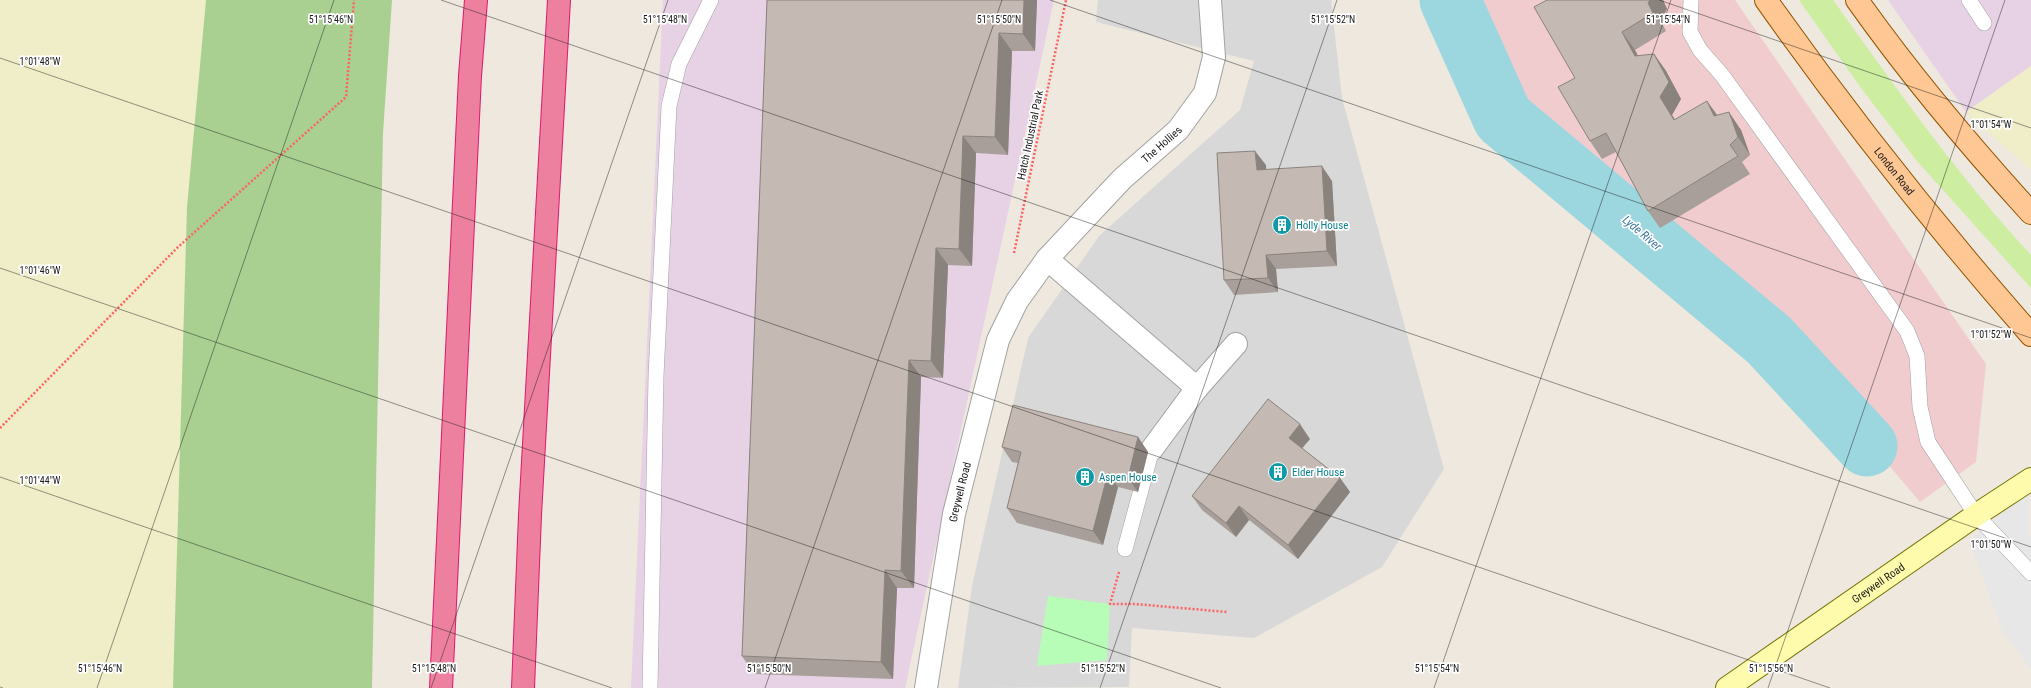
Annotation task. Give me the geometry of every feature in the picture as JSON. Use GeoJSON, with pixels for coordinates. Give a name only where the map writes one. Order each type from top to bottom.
{"type":"FeatureCollection","features":[{"type":"Feature","properties":{"kind":"highway"},"geometry":{"type":"LineString","coordinates":[[441,688],[470,76],[476,0]]}},
{"type":"Feature","properties":{"kind":"highway"},"geometry":{"type":"LineString","coordinates":[[523,688],[530,499],[559,0]]}},
{"type":"Feature","properties":{"kind":"main road","name":"London Road"},"geometry":{"type":"LineString","coordinates":[[1766,0],[1852,118],[1915,198],[2031,335]]}},
{"type":"Feature","properties":{"kind":"main road"},"geometry":{"type":"LineString","coordinates":[[1857,0],[1892,49],[1932,99],[1983,160],[2031,213]]}},
{"type":"Feature","properties":{"kind":"street","name":"The Hollies"},"geometry":{"type":"LineString","coordinates":[[1017,301],[1047,259],[1122,179],[1178,130],[1204,93],[1214,57],[1210,0]]}},
{"type":"Feature","properties":{"kind":"street"},"geometry":{"type":"LineString","coordinates":[[1047,259],[1197,388]]}},
{"type":"Feature","properties":{"kind":"street","name":"Greywell Road"},"geometry":{"type":"LineString","coordinates":[[926,688],[954,514],[998,340],[1017,301]]}},
{"type":"Feature","properties":{"kind":"street"},"geometry":{"type":"LineString","coordinates":[[1152,449],[1197,388],[1236,344]]}},
{"type":"Feature","properties":{"kind":"street","name":"Greywell Road"},"geometry":{"type":"LineString","coordinates":[[1727,688],[1976,515],[2031,479]]}},
{"type":"Feature","properties":{"kind":"lane"},"geometry":{"type":"LineString","coordinates":[[650,688],[656,376],[669,106],[679,64],[711,0]]}},
{"type":"Feature","properties":{"kind":"lane"},"geometry":{"type":"LineString","coordinates":[[1691,0],[1690,32],[1700,50],[1722,76],[1907,331],[1917,356],[1920,408],[1928,442],[1976,515],[2031,573]]}},
{"type":"Feature","properties":{"kind":"lane"},"geometry":{"type":"LineString","coordinates":[[1970,0],[1984,23]]}},
{"type":"Feature","properties":{"kind":"lane"},"geometry":{"type":"LineString","coordinates":[[1125,549],[1152,449]]}},
{"type":"Feature","properties":{"kind":"path"},"geometry":{"type":"LineString","coordinates":[[0,428],[178,247],[346,97],[354,0]]}},
{"type":"Feature","properties":{"kind":"path","name":"Hatch Industrial Park"},"geometry":{"type":"LineString","coordinates":[[1013,258],[1066,0]]}},
{"type":"Feature","properties":{"kind":"path"},"geometry":{"type":"LineString","coordinates":[[1125,549],[1110,604],[1135,604],[1227,612]]}},
{"type":"Feature","properties":{"kind":"shaded area"},"geometry":{"type":"Polygon","coordinates":[[[663,0],[1054,0],[905,688],[631,688],[663,0]]]}},
{"type":"Feature","properties":{"kind":"shaded area"},"geometry":{"type":"Polygon","coordinates":[[[1098,0],[1331,0],[1342,98],[1444,469],[1382,567],[1254,638],[1132,628],[1129,687],[958,688],[972,586],[1028,338],[1099,236],[1240,110],[1254,61],[1096,22],[1098,0]]]}},
{"type":"Feature","properties":{"kind":"shaded area"},"geometry":{"type":"Polygon","coordinates":[[[1475,0],[1735,0],[1986,364],[1976,462],[1920,502],[1762,316],[1533,109],[1475,0]]]}},
{"type":"Feature","properties":{"kind":"shaded area"},"geometry":{"type":"Polygon","coordinates":[[[1888,0],[2031,0],[2031,66],[1966,112],[1888,0]]]}},
{"type":"Feature","properties":{"kind":"shaded area"},"geometry":{"type":"Polygon","coordinates":[[[2029,492],[2028,534],[2031,536],[2031,669],[2003,632],[1974,554],[1967,542],[2029,492]]]}},
{"type":"Feature","properties":{"kind":"green space"},"geometry":{"type":"Polygon","coordinates":[[[0,0],[206,0],[189,193],[173,688],[0,688],[0,0]]]}},
{"type":"Feature","properties":{"kind":"green space"},"geometry":{"type":"Polygon","coordinates":[[[206,0],[392,0],[383,133],[372,688],[173,688],[187,207],[206,0]]]}},
{"type":"Feature","properties":{"kind":"green space"},"geometry":{"type":"Polygon","coordinates":[[[1799,0],[1833,0],[1928,131],[1978,194],[2031,255],[2031,288],[1917,161],[1861,88],[1799,0]]]}},
{"type":"Feature","properties":{"kind":"green space"},"geometry":{"type":"Polygon","coordinates":[[[2031,66],[2031,170],[1966,112],[2031,66]]]}},
{"type":"Feature","properties":{"kind":"green space"},"geometry":{"type":"Polygon","coordinates":[[[1048,596],[1110,604],[1107,660],[1037,666],[1048,596]]]}},
{"type":"Feature","properties":{"kind":"building"},"geometry":{"type":"Polygon","coordinates":[[[767,0],[1024,0],[1023,34],[999,33],[995,137],[963,136],[959,249],[936,248],[931,361],[909,360],[901,571],[885,570],[881,662],[742,656],[767,0]]]}},
{"type":"Feature","properties":{"kind":"building"},"geometry":{"type":"Polygon","coordinates":[[[1547,0],[1650,0],[1648,3],[1653,13],[1622,32],[1635,56],[1654,54],[1669,82],[1660,97],[1674,120],[1707,101],[1714,116],[1729,112],[1738,137],[1730,145],[1738,156],[1648,211],[1606,133],[1590,141],[1558,87],[1575,78],[1534,7],[1547,0]]]}},
{"type":"Feature","properties":{"kind":"building","name":"Holly House"},"geometry":{"type":"Polygon","coordinates":[[[1255,151],[1257,170],[1322,166],[1327,251],[1266,255],[1268,278],[1224,280],[1217,153],[1255,151]]]}},
{"type":"Feature","properties":{"kind":"building","name":"Elder House"},"geometry":{"type":"Polygon","coordinates":[[[1268,399],[1300,424],[1289,438],[1340,478],[1288,545],[1239,506],[1226,523],[1192,496],[1268,399]]]}},
{"type":"Feature","properties":{"kind":"building","name":"Aspen House"},"geometry":{"type":"Polygon","coordinates":[[[1013,405],[1138,437],[1128,478],[1108,473],[1093,531],[1007,508],[1021,452],[1002,447],[1013,405]]]}},
{"type":"Feature","properties":{"kind":"waterway","name":"Lyde River"},"geometry":{"type":"LineString","coordinates":[[1450,0],[1503,118],[1769,340],[1867,446]]}},
{"type":"Feature","properties":{"kind":"place","name":"Holly House"},"geometry":{"type":"Point","coordinates":[1282,225]}},
{"type":"Feature","properties":{"kind":"place","name":"Elder House"},"geometry":{"type":"Point","coordinates":[1278,472]}},
{"type":"Feature","properties":{"kind":"place","name":"Aspen House"},"geometry":{"type":"Point","coordinates":[1085,477]}}]}
